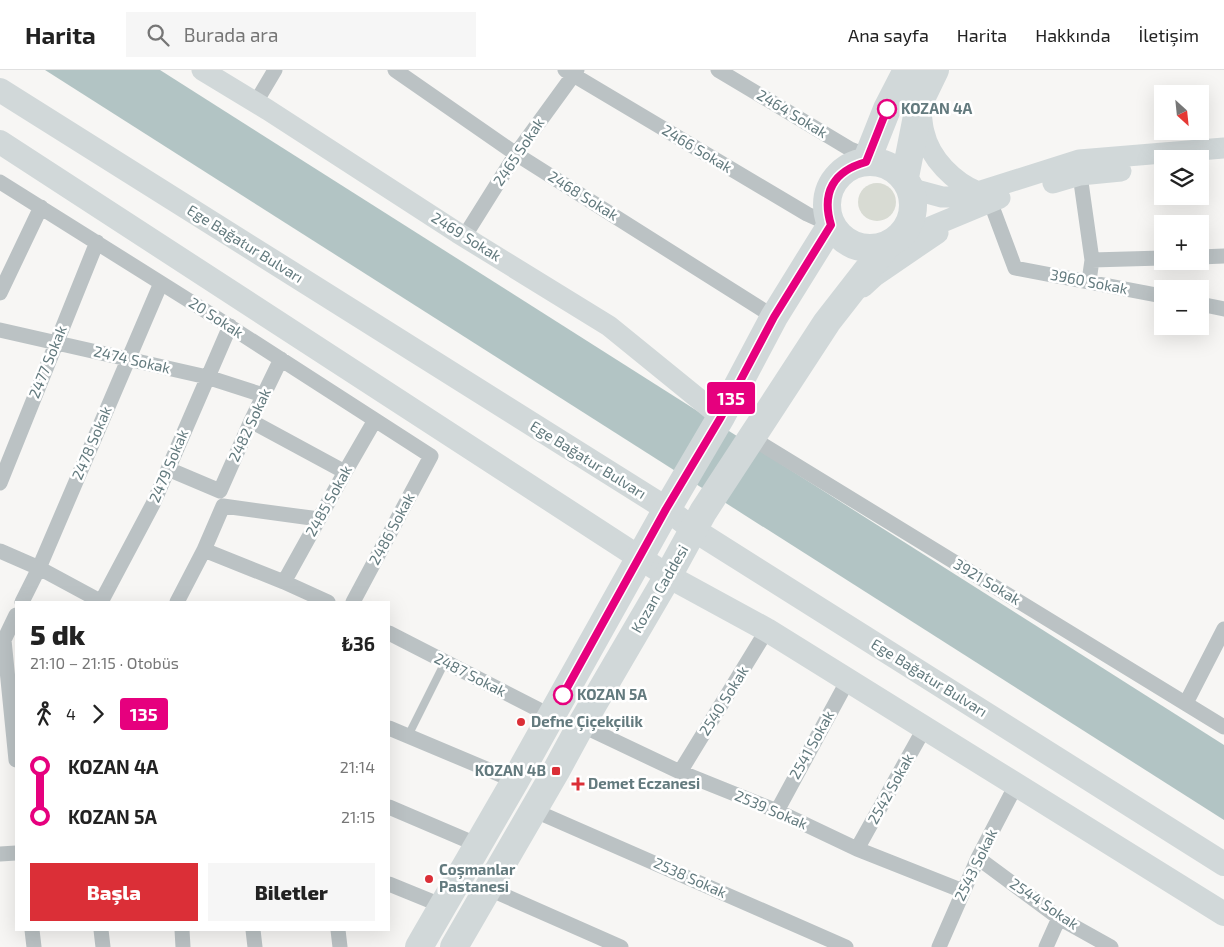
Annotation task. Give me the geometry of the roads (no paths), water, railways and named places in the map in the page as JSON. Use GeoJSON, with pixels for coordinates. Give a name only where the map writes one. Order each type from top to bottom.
{"type":"FeatureCollection","features":[{"type":"Feature","properties":{"kind":"highway"},"geometry":{"type":"LineString","coordinates":[[867,159],[887,109],[907,70]]}},
{"type":"Feature","properties":{"kind":"highway"},"geometry":{"type":"LineString","coordinates":[[905,177],[920,101],[935,70]]}},
{"type":"Feature","properties":{"kind":"highway"},"geometry":{"type":"LineString","coordinates":[[867,159],[893,168],[905,177],[912,191],[914,206],[909,223],[901,234],[887,245],[875,248],[861,246],[838,234],[831,225],[827,212],[831,188],[836,178],[844,171],[867,159]]}},
{"type":"Feature","properties":{"kind":"highway"},"geometry":{"type":"LineString","coordinates":[[419,947],[721,417],[774,317],[831,225]]}},
{"type":"Feature","properties":{"kind":"highway","name":"Kozan Caddesi"},"geometry":{"type":"LineString","coordinates":[[454,947],[698,521],[750,437],[827,322],[887,245]]}},
{"type":"Feature","properties":{"kind":"main road","name":"2469 Sokak"},"geometry":{"type":"LineString","coordinates":[[202,70],[256,102],[464,237],[609,326],[721,417]]}},
{"type":"Feature","properties":{"kind":"main road","name":"Ege Bağatur Bulvarı"},"geometry":{"type":"LineString","coordinates":[[0,90],[672,500],[698,521],[1224,864]]}},
{"type":"Feature","properties":{"kind":"main road"},"geometry":{"type":"LineString","coordinates":[[920,101],[924,133],[935,157],[955,180],[981,201]]}},
{"type":"Feature","properties":{"kind":"main road"},"geometry":{"type":"LineString","coordinates":[[0,142],[668,576],[767,630],[1224,914]]}},
{"type":"Feature","properties":{"kind":"main road"},"geometry":{"type":"LineString","coordinates":[[887,245],[981,201],[1079,160],[1224,148]]}},
{"type":"Feature","properties":{"kind":"main road"},"geometry":{"type":"LineString","coordinates":[[1209,161],[1224,160]]}},
{"type":"Feature","properties":{"kind":"main road"},"geometry":{"type":"LineString","coordinates":[[827,322],[875,276],[981,201],[1080,175],[1154,167]]}},
{"type":"Feature","properties":{"kind":"main road"},"geometry":{"type":"LineString","coordinates":[[905,177],[916,190],[942,197],[962,197],[981,201]]}},
{"type":"Feature","properties":{"kind":"street"},"geometry":{"type":"LineString","coordinates":[[256,102],[275,70]]}},
{"type":"Feature","properties":{"kind":"street","name":"2468 Sokak"},"geometry":{"type":"LineString","coordinates":[[396,70],[516,154],[774,317]]}},
{"type":"Feature","properties":{"kind":"street","name":"2464 Sokak"},"geometry":{"type":"LineString","coordinates":[[718,70],[867,159]]}},
{"type":"Feature","properties":{"kind":"street","name":"2465 Sokak"},"geometry":{"type":"LineString","coordinates":[[464,237],[516,154],[572,72]]}},
{"type":"Feature","properties":{"kind":"street","name":"2466 Sokak"},"geometry":{"type":"LineString","coordinates":[[572,72],[807,214],[831,225]]}},
{"type":"Feature","properties":{"kind":"street"},"geometry":{"type":"LineString","coordinates":[[1080,175],[1092,260],[1089,281]]}},
{"type":"Feature","properties":{"kind":"street","name":"20 Sokak"},"geometry":{"type":"LineString","coordinates":[[0,182],[230,326],[431,456]]}},
{"type":"Feature","properties":{"kind":"street","name":"3960 Sokak"},"geometry":{"type":"LineString","coordinates":[[981,201],[1015,268],[1154,294]]}},
{"type":"Feature","properties":{"kind":"street"},"geometry":{"type":"LineString","coordinates":[[0,294],[5,270],[41,207]]}},
{"type":"Feature","properties":{"kind":"street","name":"2477 Sokak"},"geometry":{"type":"LineString","coordinates":[[0,482],[96,242]]}},
{"type":"Feature","properties":{"kind":"street"},"geometry":{"type":"LineString","coordinates":[[1209,257],[1224,256]]}},
{"type":"Feature","properties":{"kind":"street"},"geometry":{"type":"LineString","coordinates":[[1092,260],[1154,258]]}},
{"type":"Feature","properties":{"kind":"street","name":"2478 Sokak"},"geometry":{"type":"LineString","coordinates":[[22,601],[39,568],[161,283]]}},
{"type":"Feature","properties":{"kind":"street"},"geometry":{"type":"LineString","coordinates":[[1209,306],[1224,309]]}},
{"type":"Feature","properties":{"kind":"street","name":"2479 Sokak"},"geometry":{"type":"LineString","coordinates":[[102,601],[153,504],[230,326]]}},
{"type":"Feature","properties":{"kind":"street","name":"2474 Sokak"},"geometry":{"type":"LineString","coordinates":[[0,330],[207,377],[263,395]]}},
{"type":"Feature","properties":{"kind":"street","name":"2482 Sokak"},"geometry":{"type":"LineString","coordinates":[[168,469],[220,491],[281,359]]}},
{"type":"Feature","properties":{"kind":"street","name":"2485 Sokak"},"geometry":{"type":"LineString","coordinates":[[284,582],[375,420]]}},
{"type":"Feature","properties":{"kind":"street"},"geometry":{"type":"LineString","coordinates":[[251,421],[345,472]]}},
{"type":"Feature","properties":{"kind":"street","name":"3921 Sokak"},"geometry":{"type":"LineString","coordinates":[[750,437],[1224,727]]}},
{"type":"Feature","properties":{"kind":"street","name":"2486 Sokak"},"geometry":{"type":"LineString","coordinates":[[354,601],[431,456]]}},
{"type":"Feature","properties":{"kind":"street"},"geometry":{"type":"LineString","coordinates":[[178,601],[204,550],[223,506],[319,519]]}},
{"type":"Feature","properties":{"kind":"street"},"geometry":{"type":"LineString","coordinates":[[204,550],[326,601]]}},
{"type":"Feature","properties":{"kind":"street"},"geometry":{"type":"LineString","coordinates":[[0,551],[39,568],[99,601]]}},
{"type":"Feature","properties":{"kind":"street"},"geometry":{"type":"LineString","coordinates":[[15,618],[7,641],[15,747]]}},
{"type":"Feature","properties":{"kind":"street"},"geometry":{"type":"LineString","coordinates":[[1186,703],[1224,629]]}},
{"type":"Feature","properties":{"kind":"street","name":"2540 Sokak"},"geometry":{"type":"LineString","coordinates":[[680,772],[767,630]]}},
{"type":"Feature","properties":{"kind":"street","name":"2487 Sokak"},"geometry":{"type":"LineString","coordinates":[[390,634],[551,716]]}},
{"type":"Feature","properties":{"kind":"street","name":"2541 Sokak"},"geometry":{"type":"LineString","coordinates":[[777,811],[848,680]]}},
{"type":"Feature","properties":{"kind":"street","name":"2539 Sokak"},"geometry":{"type":"LineString","coordinates":[[581,725],[680,772],[777,811],[857,849],[963,891]]}},
{"type":"Feature","properties":{"kind":"street"},"geometry":{"type":"LineString","coordinates":[[390,728],[514,781]]}},
{"type":"Feature","properties":{"kind":"street","name":"2542 Sokak"},"geometry":{"type":"LineString","coordinates":[[857,849],[924,729]]}},
{"type":"Feature","properties":{"kind":"street","name":"2543 Sokak"},"geometry":{"type":"LineString","coordinates":[[939,947],[978,858],[1016,785]]}},
{"type":"Feature","properties":{"kind":"street"},"geometry":{"type":"LineString","coordinates":[[390,807],[478,844]]}},
{"type":"Feature","properties":{"kind":"street","name":"2538 Sokak"},"geometry":{"type":"LineString","coordinates":[[533,810],[846,947]]}},
{"type":"Feature","properties":{"kind":"street"},"geometry":{"type":"LineString","coordinates":[[0,854],[15,853]]}},
{"type":"Feature","properties":{"kind":"street","name":"2544 Sokak"},"geometry":{"type":"LineString","coordinates":[[978,858],[1059,918],[1111,947]]}},
{"type":"Feature","properties":{"kind":"street"},"geometry":{"type":"LineString","coordinates":[[390,884],[443,906]]}},
{"type":"Feature","properties":{"kind":"street"},"geometry":{"type":"LineString","coordinates":[[487,888],[621,947]]}},
{"type":"Feature","properties":{"kind":"street"},"geometry":{"type":"LineString","coordinates":[[1046,947],[1059,918]]}},
{"type":"Feature","properties":{"kind":"street"},"geometry":{"type":"LineString","coordinates":[[32,931],[34,947]]}},
{"type":"Feature","properties":{"kind":"street"},"geometry":{"type":"LineString","coordinates":[[101,931],[103,947]]}},
{"type":"Feature","properties":{"kind":"street"},"geometry":{"type":"LineString","coordinates":[[182,931],[183,947]]}},
{"type":"Feature","properties":{"kind":"street"},"geometry":{"type":"LineString","coordinates":[[254,931],[255,947]]}},
{"type":"Feature","properties":{"kind":"street"},"geometry":{"type":"LineString","coordinates":[[338,931],[340,947]]}},
{"type":"Feature","properties":{"kind":"lane"},"geometry":{"type":"LineString","coordinates":[[408,736],[445,662]]}},
{"type":"Feature","properties":{"kind":"place","name":"KOZAN 4A"},"geometry":{"type":"Point","coordinates":[887,109]}},
{"type":"Feature","properties":{"kind":"place","name":"KOZAN 5A"},"geometry":{"type":"Point","coordinates":[563,695]}},
{"type":"Feature","properties":{"kind":"place","name":"Defne Çiçekçilik"},"geometry":{"type":"Point","coordinates":[521,722]}},
{"type":"Feature","properties":{"kind":"place","name":"KOZAN 4B"},"geometry":{"type":"Point","coordinates":[556,771]}},
{"type":"Feature","properties":{"kind":"place","name":"Demet Eczanesi"},"geometry":{"type":"Point","coordinates":[578,784]}},
{"type":"Feature","properties":{"kind":"place","name":"Coşmanlar Pastanesi"},"geometry":{"type":"Point","coordinates":[429,879]}}]}
